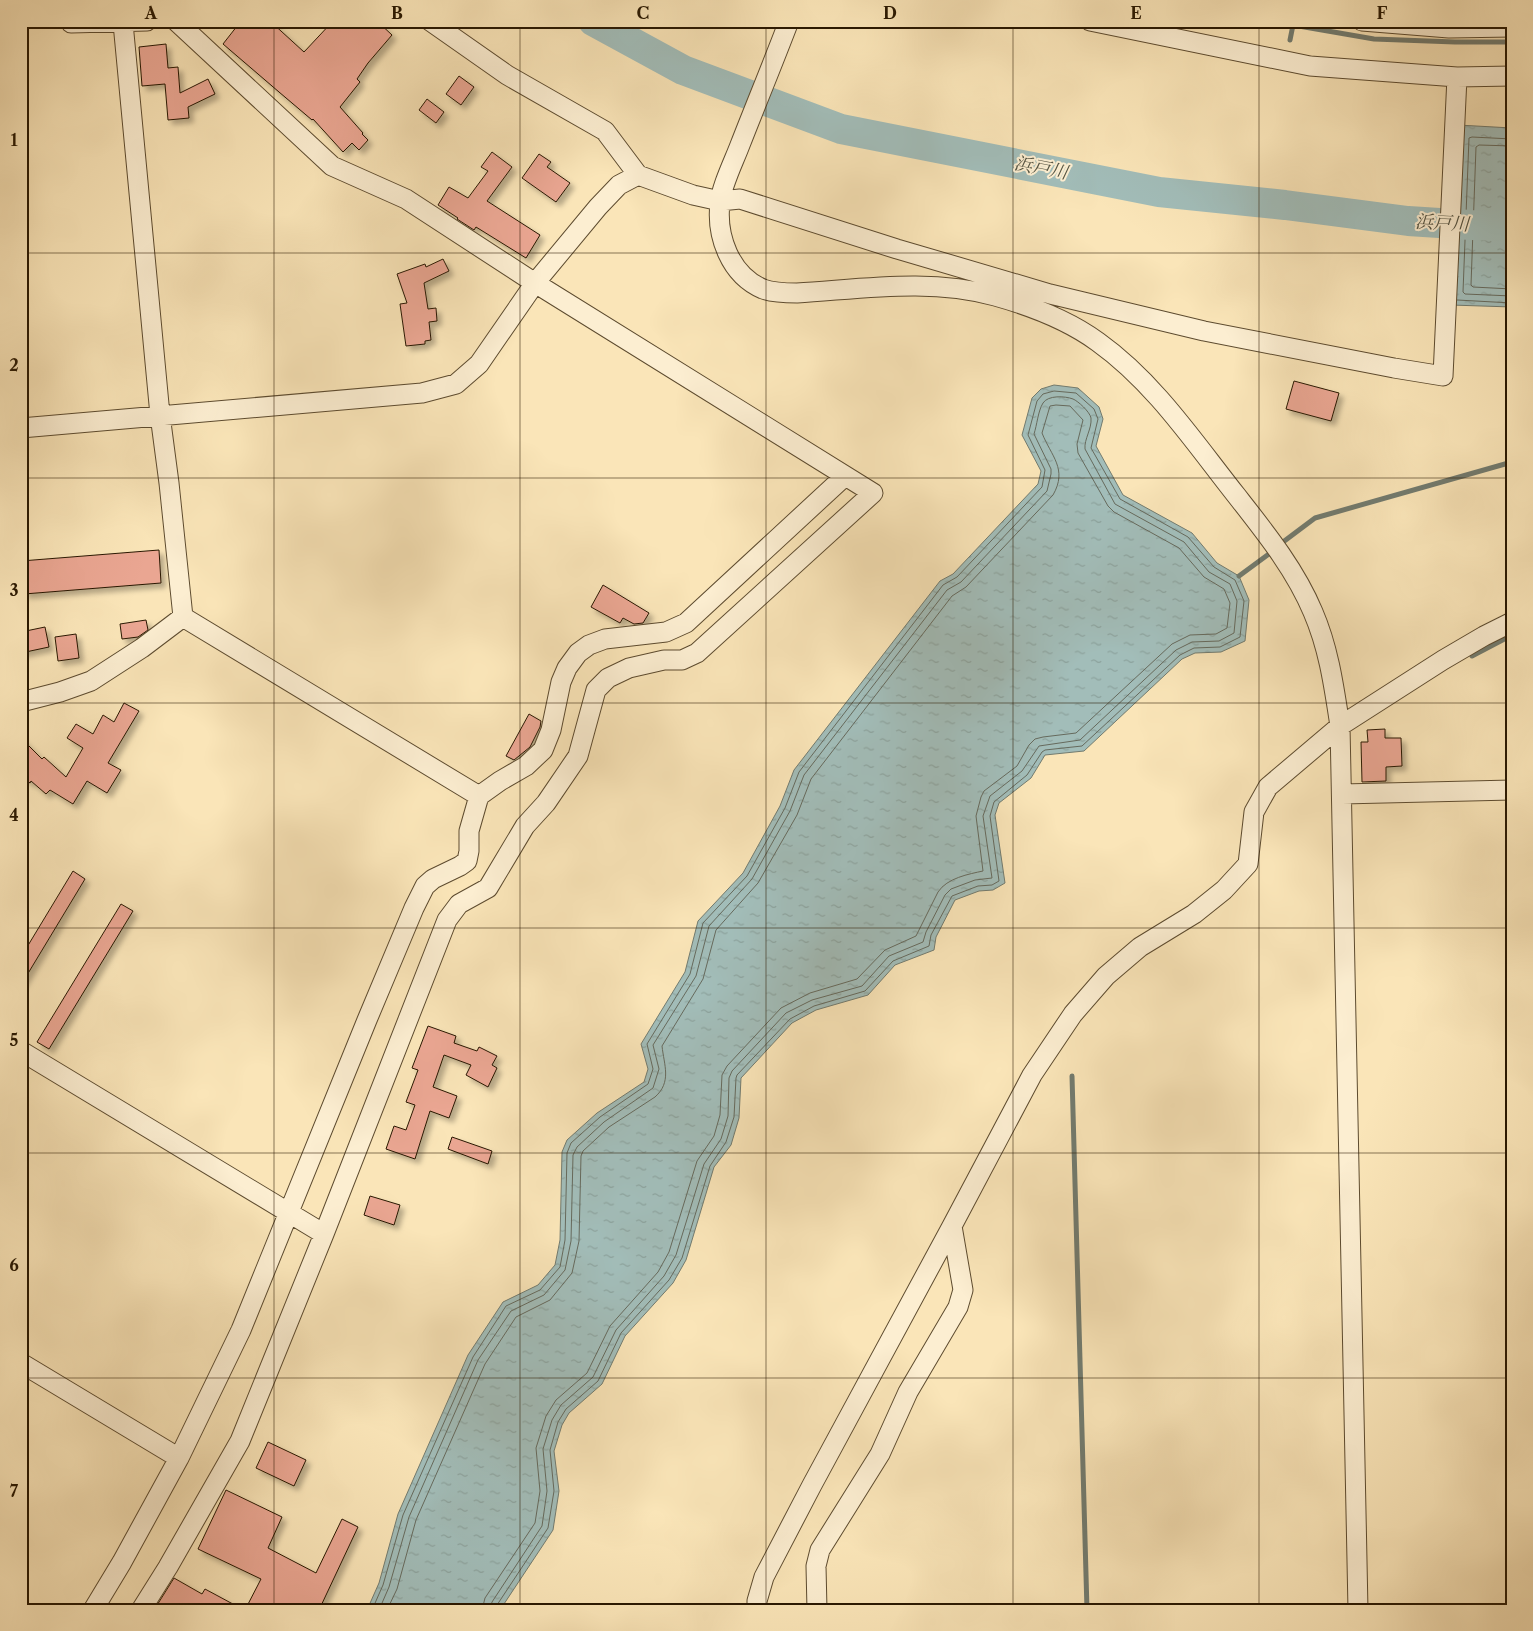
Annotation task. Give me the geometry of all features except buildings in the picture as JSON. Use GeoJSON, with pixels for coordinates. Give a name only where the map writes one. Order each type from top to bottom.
{"type":"FeatureCollection","features":[{"type":"Feature","properties":{"kind":"street"},"geometry":{"type":"LineString","coordinates":[[71,21],[71,23],[147,21]]}},
{"type":"Feature","properties":{"kind":"street"},"geometry":{"type":"LineString","coordinates":[[141,1610],[240,1442],[447,920],[459,904],[488,888],[528,822],[546,803],[578,756],[596,690],[608,678],[629,668],[664,660],[682,660],[697,653],[873,493],[535,283],[406,199],[332,166],[176,21]]}},
{"type":"Feature","properties":{"kind":"street"},"geometry":{"type":"LineString","coordinates":[[430,21],[507,75],[605,131],[633,169],[693,195],[720,201],[740,198],[897,249],[1079,301],[1204,331],[1443,376],[1457,77]]}},
{"type":"Feature","properties":{"kind":"street"},"geometry":{"type":"LineString","coordinates":[[789,21],[720,201],[721,237],[737,269],[751,282],[764,289],[779,292],[797,293],[907,286],[957,288],[996,296],[1019,304],[1063,321],[1083,332],[1116,356],[1155,394],[1184,428],[1291,568],[1313,611],[1322,635],[1328,656],[1340,726],[1358,1610]]}},
{"type":"Feature","properties":{"kind":"street"},"geometry":{"type":"LineString","coordinates":[[1090,21],[1310,66],[1457,77],[1512,76]]}},
{"type":"Feature","properties":{"kind":"street"},"geometry":{"type":"LineString","coordinates":[[1362,21],[1449,28],[1512,27]]}},
{"type":"Feature","properties":{"kind":"street"},"geometry":{"type":"LineString","coordinates":[[123,22],[160,415],[183,618]]}},
{"type":"Feature","properties":{"kind":"street"},"geometry":{"type":"LineString","coordinates":[[21,428],[422,393],[456,384],[479,364],[535,283],[633,169]]}},
{"type":"Feature","properties":{"kind":"street"},"geometry":{"type":"LineString","coordinates":[[93,1610],[122,1562],[179,1458],[241,1330],[414,908],[425,886],[433,879],[467,861],[470,851],[469,831],[479,796],[526,766],[543,750],[551,730],[561,682],[567,668],[578,653],[589,644],[605,639],[666,632],[686,623],[845,476]]}},
{"type":"Feature","properties":{"kind":"street"},"geometry":{"type":"LineString","coordinates":[[21,702],[60,692],[91,681],[142,648],[183,618]]}},
{"type":"Feature","properties":{"kind":"street"},"geometry":{"type":"LineString","coordinates":[[183,618],[479,796]]}},
{"type":"Feature","properties":{"kind":"street"},"geometry":{"type":"LineString","coordinates":[[756,1610],[764,1577],[780,1546],[1032,1075],[1073,1014],[1106,976],[1140,947],[1194,914],[1224,890],[1248,864],[1254,812],[1268,787],[1340,726],[1443,660],[1512,622]]}},
{"type":"Feature","properties":{"kind":"street"},"geometry":{"type":"LineString","coordinates":[[1342,794],[1512,790]]}},
{"type":"Feature","properties":{"kind":"street"},"geometry":{"type":"LineString","coordinates":[[21,1051],[324,1234]]}},
{"type":"Feature","properties":{"kind":"street"},"geometry":{"type":"LineString","coordinates":[[817,1610],[816,1566],[820,1550],[880,1454],[908,1392],[958,1307],[963,1290],[952,1226]]}},
{"type":"Feature","properties":{"kind":"street"},"geometry":{"type":"LineString","coordinates":[[21,1363],[179,1458]]}},
{"type":"Feature","properties":{"kind":"water"},"geometry":{"type":"Polygon","coordinates":[[[1458,125],[1512,128],[1512,307],[1451,305],[1458,125]]]}},
{"type":"Feature","properties":{"kind":"water"},"geometry":{"type":"Polygon","coordinates":[[[1054,385],[1078,388],[1099,407],[1103,419],[1096,446],[1123,495],[1192,533],[1217,563],[1239,576],[1249,600],[1245,641],[1221,652],[1195,653],[1182,659],[1084,751],[1045,755],[1031,778],[999,803],[995,815],[1005,883],[993,890],[979,891],[955,900],[936,937],[934,950],[895,965],[868,995],[816,1010],[792,1023],[741,1078],[739,1118],[731,1145],[714,1167],[686,1260],[673,1283],[625,1336],[602,1384],[569,1413],[562,1425],[554,1451],[559,1491],[553,1530],[500,1610],[367,1610],[379,1583],[398,1514],[468,1355],[503,1302],[538,1285],[555,1265],[560,1240],[562,1152],[567,1140],[597,1113],[644,1082],[648,1069],[641,1044],[685,972],[698,921],[743,873],[780,806],[794,770],[940,581],[953,574],[1038,484],[1041,471],[1022,435],[1032,398],[1041,389],[1054,385]]]}},
{"type":"Feature","properties":{"kind":"waterway","name":"浜戸川"},"geometry":{"type":"LineString","coordinates":[[593,21],[683,70],[841,129],[1159,192],[1285,205],[1408,221],[1512,226]]}},
{"type":"Feature","properties":{"kind":"waterway"},"geometry":{"type":"LineString","coordinates":[[1290,40],[1293,25],[1374,39],[1512,42]]}},
{"type":"Feature","properties":{"kind":"waterway"},"geometry":{"type":"LineString","coordinates":[[1279,545],[1315,518],[1512,462]]}},
{"type":"Feature","properties":{"kind":"waterway"},"geometry":{"type":"LineString","coordinates":[[1239,576],[1273,551]]}},
{"type":"Feature","properties":{"kind":"waterway"},"geometry":{"type":"LineString","coordinates":[[1472,656],[1512,635]]}},
{"type":"Feature","properties":{"kind":"waterway"},"geometry":{"type":"LineString","coordinates":[[1072,1076],[1087,1610]]}}]}
